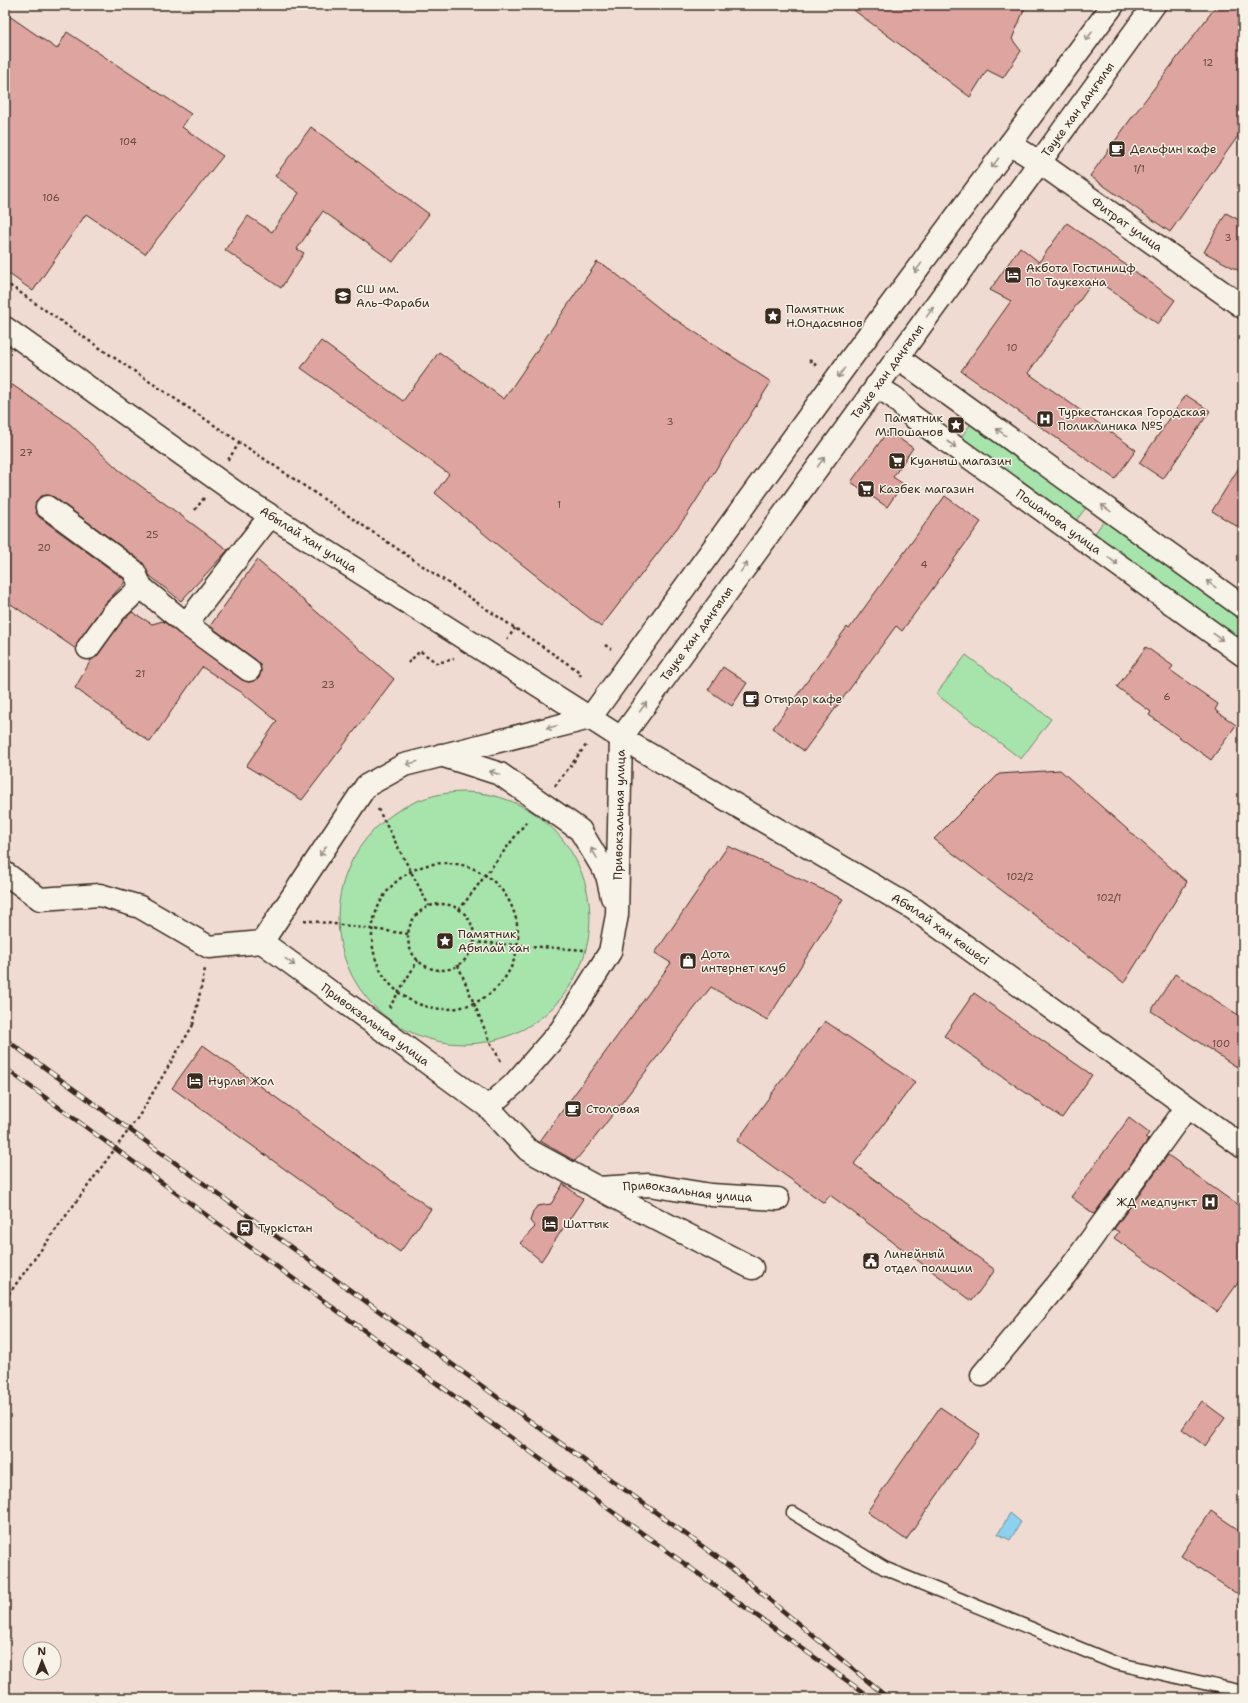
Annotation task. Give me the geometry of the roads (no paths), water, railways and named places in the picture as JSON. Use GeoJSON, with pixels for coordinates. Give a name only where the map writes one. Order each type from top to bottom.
{"type":"FeatureCollection","features":[{"type":"Feature","properties":{"kind":"street"},"geometry":{"type":"LineString","coordinates":[[5,874],[40,899],[100,895],[140,907],[209,947],[262,942],[366,786],[404,765],[590,718],[1112,5]]}},
{"type":"Feature","properties":{"kind":"street","name":"Тәуке хан даңғылы"},"geometry":{"type":"LineString","coordinates":[[620,738],[1154,5]]}},
{"type":"Feature","properties":{"kind":"street","name":"Фитрат улица"},"geometry":{"type":"LineString","coordinates":[[1010,144],[1039,162],[1243,307]]}},
{"type":"Feature","properties":{"kind":"street","name":"Абылай хан улица"},"geometry":{"type":"LineString","coordinates":[[5,328],[270,516],[620,738]]}},
{"type":"Feature","properties":{"kind":"street"},"geometry":{"type":"LineString","coordinates":[[897,357],[1243,607]]}},
{"type":"Feature","properties":{"kind":"street","name":"Пошанова улица"},"geometry":{"type":"LineString","coordinates":[[876,386],[895,398],[912,416],[1243,655]]}},
{"type":"Feature","properties":{"kind":"street"},"geometry":{"type":"LineString","coordinates":[[47,507],[134,571],[141,587],[186,624],[249,670]]}},
{"type":"Feature","properties":{"kind":"street"},"geometry":{"type":"LineString","coordinates":[[186,624],[270,516]]}},
{"type":"Feature","properties":{"kind":"street"},"geometry":{"type":"LineString","coordinates":[[88,648],[114,612],[141,587]]}},
{"type":"Feature","properties":{"kind":"street","name":"Привокзальная улица"},"geometry":{"type":"LineString","coordinates":[[488,1107],[514,1084],[561,1030],[610,952],[617,915],[620,738]]}},
{"type":"Feature","properties":{"kind":"street","name":"Абылай хан көшесі"},"geometry":{"type":"LineString","coordinates":[[620,738],[914,909],[1243,1147]]}},
{"type":"Feature","properties":{"kind":"street","name":"Привокзальная улица"},"geometry":{"type":"LineString","coordinates":[[441,756],[500,774],[580,830],[607,875],[617,915]]}},
{"type":"Feature","properties":{"kind":"street","name":"Привокзальная улица"},"geometry":{"type":"LineString","coordinates":[[262,942],[488,1107],[528,1150],[597,1188],[752,1268]]}},
{"type":"Feature","properties":{"kind":"street"},"geometry":{"type":"LineString","coordinates":[[982,1375],[1066,1274],[1187,1107]]}},
{"type":"Feature","properties":{"kind":"street","name":"Привокзальная улица"},"geometry":{"type":"LineString","coordinates":[[597,1188],[649,1185],[712,1195],[778,1199]]}},
{"type":"Feature","properties":{"kind":"lane"},"geometry":{"type":"LineString","coordinates":[[793,1513],[884,1568],[1115,1663],[1243,1692]]}},
{"type":"Feature","properties":{"kind":"water"},"geometry":{"type":"Polygon","coordinates":[[[1010,1513],[1021,1522],[1010,1540],[998,1534],[1010,1513]]]}},
{"type":"Feature","properties":{"kind":"railway"},"geometry":{"type":"LineString","coordinates":[[5,1039],[724,1562],[888,1698]]}},
{"type":"Feature","properties":{"kind":"railway"},"geometry":{"type":"LineString","coordinates":[[5,1068],[610,1510],[871,1698]]}},
{"type":"Feature","properties":{"kind":"place","name":"Дельфин кафе"},"geometry":{"type":"Point","coordinates":[1117,149]}},
{"type":"Feature","properties":{"kind":"place","name":"Акбота Гостиницф По Таукехана"},"geometry":{"type":"Point","coordinates":[1013,275]}},
{"type":"Feature","properties":{"kind":"place","name":"СШ им. Аль-Фараби"},"geometry":{"type":"Point","coordinates":[343,296]}},
{"type":"Feature","properties":{"kind":"place","name":"Памятник Н.Ондасынов"},"geometry":{"type":"Point","coordinates":[773,316]}},
{"type":"Feature","properties":{"kind":"place","name":"Туркестанская Городская Поликлиника №5"},"geometry":{"type":"Point","coordinates":[1045,419]}},
{"type":"Feature","properties":{"kind":"place","name":"Памятник М.Пошанов"},"geometry":{"type":"Point","coordinates":[956,425]}},
{"type":"Feature","properties":{"kind":"place","name":"Куаныш магазин"},"geometry":{"type":"Point","coordinates":[897,461]}},
{"type":"Feature","properties":{"kind":"place","name":"Казбек магазин"},"geometry":{"type":"Point","coordinates":[866,489]}},
{"type":"Feature","properties":{"kind":"place","name":"Отырар кафе"},"geometry":{"type":"Point","coordinates":[751,699]}},
{"type":"Feature","properties":{"kind":"place","name":"Памятник Абылай хан"},"geometry":{"type":"Point","coordinates":[445,941]}},
{"type":"Feature","properties":{"kind":"place","name":"Дота интернет клуб"},"geometry":{"type":"Point","coordinates":[688,961]}},
{"type":"Feature","properties":{"kind":"place","name":"Нурлы Жол"},"geometry":{"type":"Point","coordinates":[195,1081]}},
{"type":"Feature","properties":{"kind":"place","name":"Столовая"},"geometry":{"type":"Point","coordinates":[573,1109]}},
{"type":"Feature","properties":{"kind":"place","name":"ЖД медпункт"},"geometry":{"type":"Point","coordinates":[1210,1202]}},
{"type":"Feature","properties":{"kind":"place","name":"Шаттык"},"geometry":{"type":"Point","coordinates":[550,1224]}},
{"type":"Feature","properties":{"kind":"place","name":"Түркістан"},"geometry":{"type":"Point","coordinates":[245,1228]}},
{"type":"Feature","properties":{"kind":"place","name":"Линейный отдел полиции"},"geometry":{"type":"Point","coordinates":[871,1261]}}]}
